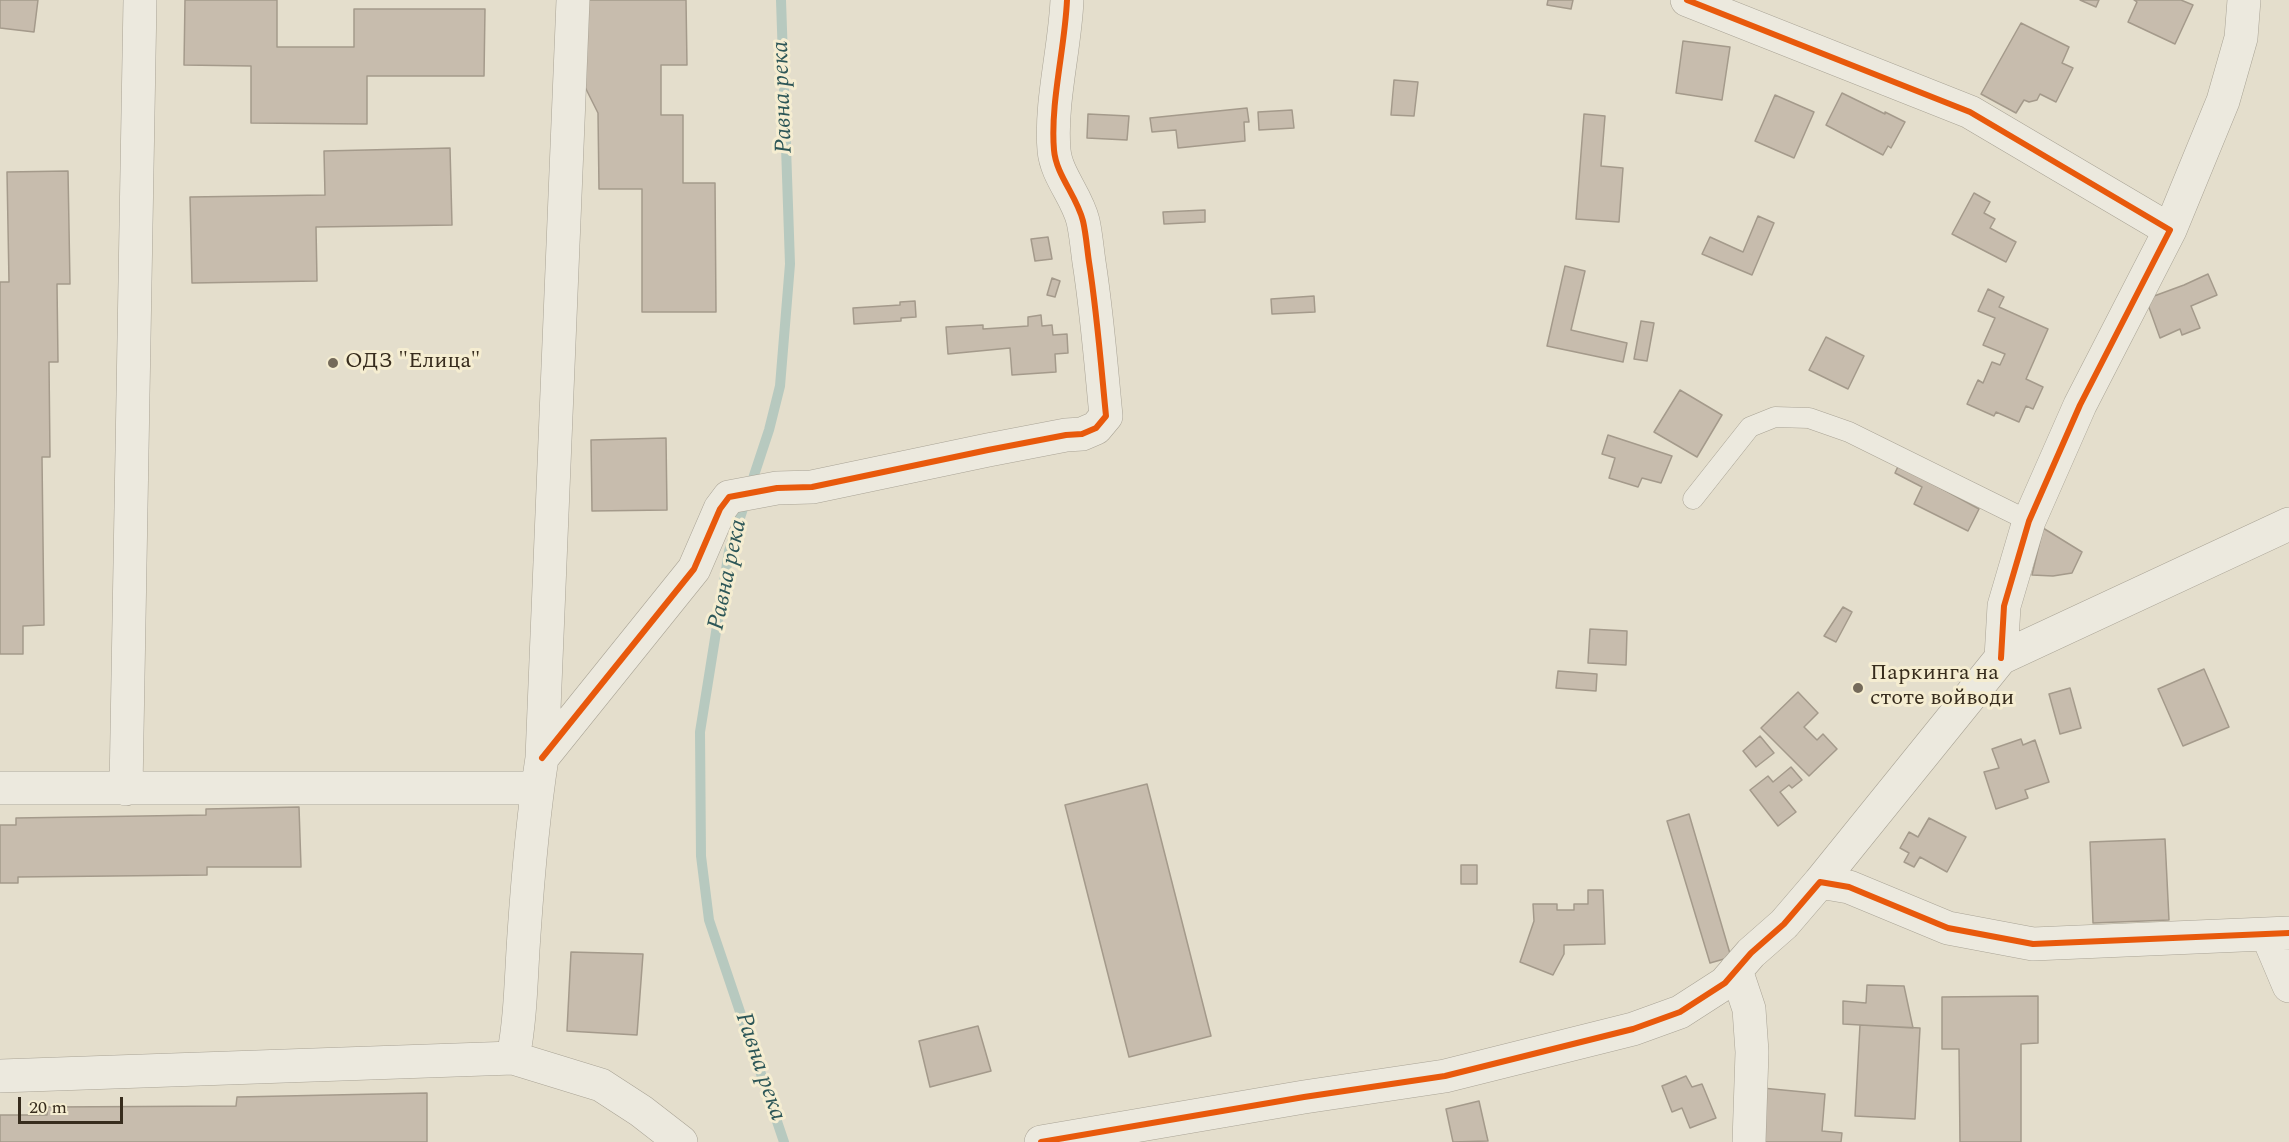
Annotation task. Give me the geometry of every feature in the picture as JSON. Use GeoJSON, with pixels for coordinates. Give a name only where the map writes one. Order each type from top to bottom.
{"type":"FeatureCollection","features":[{"type":"Feature","properties":{"kind":"street"},"geometry":{"type":"LineString","coordinates":[[126,789],[140,0]]}},
{"type":"Feature","properties":{"kind":"street"},"geometry":{"type":"LineString","coordinates":[[513,1058],[520,1022],[524,934],[540,773],[573,0]]}},
{"type":"Feature","properties":{"kind":"street"},"geometry":{"type":"LineString","coordinates":[[540,773],[694,569],[720,508],[729,497],[777,488],[812,487],[999,448],[1082,434],[1096,429],[1106,416],[1093,287],[1083,221],[1075,196],[1062,176],[1054,154],[1053,130],[1066,30],[1067,0]]}},
{"type":"Feature","properties":{"kind":"street"},"geometry":{"type":"LineString","coordinates":[[1687,0],[1970,112],[2169,230]]}},
{"type":"Feature","properties":{"kind":"street"},"geometry":{"type":"LineString","coordinates":[[2001,658],[2004,606],[2029,521],[2080,405],[2169,230],[2223,101],[2241,38],[2244,0]]}},
{"type":"Feature","properties":{"kind":"street"},"geometry":{"type":"LineString","coordinates":[[1041,1142],[1456,1073],[1633,1029],[1680,1012],[1725,983],[1751,953],[1784,924],[2001,658],[2289,524]]}},
{"type":"Feature","properties":{"kind":"street"},"geometry":{"type":"LineString","coordinates":[[0,788],[126,789],[540,773]]}},
{"type":"Feature","properties":{"kind":"street"},"geometry":{"type":"LineString","coordinates":[[1820,882],[1849,887],[1948,928],[2033,944],[2278,933],[2289,986]]}},
{"type":"Feature","properties":{"kind":"street"},"geometry":{"type":"LineString","coordinates":[[1736,970],[1749,1009],[1752,1053],[1749,1142]]}},
{"type":"Feature","properties":{"kind":"street"},"geometry":{"type":"LineString","coordinates":[[0,1076],[513,1058],[601,1085],[641,1111],[681,1142]]}},
{"type":"Feature","properties":{"kind":"lane"},"geometry":{"type":"LineString","coordinates":[[1693,499],[1750,427],[1775,417],[1809,418],[1849,432],[2029,521]]}},
{"type":"Feature","properties":{"kind":"building"},"geometry":{"type":"Polygon","coordinates":[[[0,0],[38,0],[34,32],[0,28],[0,0]]]}},
{"type":"Feature","properties":{"kind":"building"},"geometry":{"type":"Polygon","coordinates":[[[185,0],[277,0],[277,47],[354,47],[354,9],[485,9],[484,76],[367,76],[367,124],[251,123],[251,66],[184,65],[185,0]]]}},
{"type":"Feature","properties":{"kind":"building"},"geometry":{"type":"Polygon","coordinates":[[[582,0],[686,0],[687,65],[661,65],[661,115],[683,115],[683,183],[715,183],[716,312],[642,312],[642,189],[599,189],[598,113],[582,81],[582,0]]]}},
{"type":"Feature","properties":{"kind":"building"},"geometry":{"type":"Polygon","coordinates":[[[1548,0],[1573,0],[1571,9],[1547,5],[1548,0]]]}},
{"type":"Feature","properties":{"kind":"building"},"geometry":{"type":"Polygon","coordinates":[[[2080,0],[2099,0],[2096,7],[2080,0]]]}},
{"type":"Feature","properties":{"kind":"building"},"geometry":{"type":"Polygon","coordinates":[[[2134,0],[2181,0],[2193,5],[2175,44],[2128,22],[2137,2],[2134,0]]]}},
{"type":"Feature","properties":{"kind":"building"},"geometry":{"type":"Polygon","coordinates":[[[2021,23],[2069,47],[2062,63],[2073,68],[2056,102],[2040,94],[2037,100],[2029,102],[2024,100],[2016,113],[1981,94],[2021,23]]]}},
{"type":"Feature","properties":{"kind":"building"},"geometry":{"type":"Polygon","coordinates":[[[1683,41],[1730,47],[1722,100],[1676,93],[1683,41]]]}},
{"type":"Feature","properties":{"kind":"building"},"geometry":{"type":"Polygon","coordinates":[[[1394,80],[1418,82],[1414,116],[1391,115],[1394,80]]]}},
{"type":"Feature","properties":{"kind":"building"},"geometry":{"type":"Polygon","coordinates":[[[1842,93],[1905,122],[1891,148],[1888,146],[1883,155],[1826,125],[1842,93]]]}},
{"type":"Feature","properties":{"kind":"building"},"geometry":{"type":"Polygon","coordinates":[[[1775,95],[1814,112],[1794,158],[1755,141],[1775,95]]]}},
{"type":"Feature","properties":{"kind":"building"},"geometry":{"type":"Polygon","coordinates":[[[1247,108],[1249,122],[1244,122],[1245,141],[1178,148],[1176,130],[1152,132],[1150,118],[1247,108]]]}},
{"type":"Feature","properties":{"kind":"building"},"geometry":{"type":"Polygon","coordinates":[[[1292,110],[1294,128],[1259,130],[1258,112],[1292,110]]]}},
{"type":"Feature","properties":{"kind":"building"},"geometry":{"type":"Polygon","coordinates":[[[1088,114],[1129,116],[1127,140],[1087,138],[1088,114]]]}},
{"type":"Feature","properties":{"kind":"building"},"geometry":{"type":"Polygon","coordinates":[[[1584,114],[1605,116],[1601,166],[1623,168],[1619,222],[1576,219],[1584,114]]]}},
{"type":"Feature","properties":{"kind":"building"},"geometry":{"type":"Polygon","coordinates":[[[450,148],[452,225],[316,227],[317,281],[192,283],[190,197],[325,195],[324,151],[450,148]]]}},
{"type":"Feature","properties":{"kind":"building"},"geometry":{"type":"Polygon","coordinates":[[[68,171],[70,284],[57,284],[58,362],[49,362],[50,457],[42,457],[44,625],[23,626],[23,654],[0,654],[0,282],[9,282],[7,172],[68,171]]]}},
{"type":"Feature","properties":{"kind":"building"},"geometry":{"type":"Polygon","coordinates":[[[1974,193],[1990,202],[1984,213],[1995,219],[1990,228],[2016,242],[2006,262],[1952,234],[1974,193]]]}},
{"type":"Feature","properties":{"kind":"building"},"geometry":{"type":"Polygon","coordinates":[[[1205,210],[1205,222],[1164,224],[1163,212],[1205,210]]]}},
{"type":"Feature","properties":{"kind":"building"},"geometry":{"type":"Polygon","coordinates":[[[1758,216],[1774,223],[1752,275],[1702,254],[1710,237],[1743,252],[1758,216]]]}},
{"type":"Feature","properties":{"kind":"building"},"geometry":{"type":"Polygon","coordinates":[[[1048,237],[1052,259],[1035,261],[1031,239],[1048,237]]]}},
{"type":"Feature","properties":{"kind":"building"},"geometry":{"type":"Polygon","coordinates":[[[1565,266],[1585,271],[1571,330],[1627,343],[1623,362],[1547,346],[1565,266]]]}},
{"type":"Feature","properties":{"kind":"building"},"geometry":{"type":"Polygon","coordinates":[[[2208,274],[2217,295],[2191,306],[2200,328],[2182,335],[2180,329],[2160,338],[2146,299],[2208,274]]]}},
{"type":"Feature","properties":{"kind":"building"},"geometry":{"type":"Polygon","coordinates":[[[1052,278],[1060,281],[1055,297],[1047,295],[1052,278]]]}},
{"type":"Feature","properties":{"kind":"building"},"geometry":{"type":"Polygon","coordinates":[[[1988,289],[2004,297],[1999,307],[2048,329],[2026,379],[2043,387],[2033,409],[2026,406],[2019,422],[1996,412],[1994,416],[1967,404],[1978,380],[1983,383],[1992,362],[2000,365],[2005,354],[1983,345],[1995,318],[1978,311],[1988,289]]]}},
{"type":"Feature","properties":{"kind":"building"},"geometry":{"type":"Polygon","coordinates":[[[1314,296],[1315,312],[1272,314],[1271,299],[1314,296]]]}},
{"type":"Feature","properties":{"kind":"building"},"geometry":{"type":"Polygon","coordinates":[[[915,301],[916,317],[901,318],[901,321],[854,324],[853,308],[900,305],[900,302],[915,301]]]}},
{"type":"Feature","properties":{"kind":"building"},"geometry":{"type":"Polygon","coordinates":[[[1041,315],[1042,326],[1052,325],[1053,335],[1067,334],[1068,353],[1055,354],[1056,372],[1012,375],[1010,348],[948,354],[946,327],[983,325],[983,329],[1028,326],[1028,317],[1041,315]]]}},
{"type":"Feature","properties":{"kind":"building"},"geometry":{"type":"Polygon","coordinates":[[[1641,321],[1654,323],[1647,361],[1634,359],[1641,321]]]}},
{"type":"Feature","properties":{"kind":"building"},"geometry":{"type":"Polygon","coordinates":[[[1826,337],[1864,356],[1848,389],[1809,370],[1826,337]]]}},
{"type":"Feature","properties":{"kind":"building"},"geometry":{"type":"Polygon","coordinates":[[[1680,390],[1722,415],[1697,457],[1654,432],[1680,390]]]}},
{"type":"Feature","properties":{"kind":"building"},"geometry":{"type":"Polygon","coordinates":[[[1608,435],[1672,456],[1661,483],[1642,478],[1638,487],[1609,478],[1615,458],[1602,454],[1608,435]]]}},
{"type":"Feature","properties":{"kind":"building"},"geometry":{"type":"Polygon","coordinates":[[[666,438],[667,510],[592,511],[591,440],[666,438]]]}},
{"type":"Feature","properties":{"kind":"building"},"geometry":{"type":"Polygon","coordinates":[[[1900,462],[1926,480],[1979,509],[1968,531],[1914,504],[1922,487],[1895,473],[1900,462]]]}},
{"type":"Feature","properties":{"kind":"building"},"geometry":{"type":"Polygon","coordinates":[[[2043,528],[2082,552],[2072,573],[2053,576],[2032,575],[2043,528]]]}},
{"type":"Feature","properties":{"kind":"building"},"geometry":{"type":"Polygon","coordinates":[[[1843,607],[1852,612],[1836,642],[1824,636],[1843,607]]]}},
{"type":"Feature","properties":{"kind":"building"},"geometry":{"type":"Polygon","coordinates":[[[1590,629],[1627,631],[1626,665],[1588,663],[1590,629]]]}},
{"type":"Feature","properties":{"kind":"building"},"geometry":{"type":"Polygon","coordinates":[[[2204,669],[2229,727],[2183,746],[2158,689],[2204,669]]]}},
{"type":"Feature","properties":{"kind":"building"},"geometry":{"type":"Polygon","coordinates":[[[1558,671],[1597,674],[1596,691],[1556,688],[1558,671]]]}},
{"type":"Feature","properties":{"kind":"building"},"geometry":{"type":"Polygon","coordinates":[[[2070,688],[2081,728],[2060,734],[2049,694],[2070,688]]]}},
{"type":"Feature","properties":{"kind":"building"},"geometry":{"type":"Polygon","coordinates":[[[1798,692],[1818,713],[1804,727],[1817,740],[1823,734],[1837,749],[1809,776],[1761,728],[1798,692]]]}},
{"type":"Feature","properties":{"kind":"building"},"geometry":{"type":"Polygon","coordinates":[[[1760,736],[1774,753],[1756,767],[1743,751],[1760,736]]]}},
{"type":"Feature","properties":{"kind":"building"},"geometry":{"type":"Polygon","coordinates":[[[2021,739],[2023,745],[2035,740],[2049,782],[2025,790],[2028,798],[1996,809],[1984,772],[1999,768],[1992,749],[2021,739]]]}},
{"type":"Feature","properties":{"kind":"building"},"geometry":{"type":"Polygon","coordinates":[[[1791,767],[1802,780],[1792,788],[1789,785],[1780,792],[1796,812],[1778,826],[1750,790],[1768,776],[1773,782],[1791,767]]]}},
{"type":"Feature","properties":{"kind":"building"},"geometry":{"type":"Polygon","coordinates":[[[1147,784],[1211,1036],[1129,1057],[1065,805],[1147,784]]]}},
{"type":"Feature","properties":{"kind":"building"},"geometry":{"type":"Polygon","coordinates":[[[299,807],[301,867],[207,867],[207,875],[18,877],[18,883],[0,883],[0,825],[16,825],[16,818],[206,815],[206,809],[299,807]]]}},
{"type":"Feature","properties":{"kind":"building"},"geometry":{"type":"Polygon","coordinates":[[[1689,814],[1731,957],[1710,963],[1667,821],[1689,814]]]}},
{"type":"Feature","properties":{"kind":"building"},"geometry":{"type":"Polygon","coordinates":[[[1929,818],[1966,837],[1947,872],[1920,857],[1914,867],[1904,862],[1909,853],[1900,848],[1909,832],[1918,837],[1929,818]]]}},
{"type":"Feature","properties":{"kind":"building"},"geometry":{"type":"Polygon","coordinates":[[[2165,839],[2169,920],[2093,923],[2090,842],[2165,839]]]}},
{"type":"Feature","properties":{"kind":"building"},"geometry":{"type":"Polygon","coordinates":[[[1461,865],[1477,865],[1477,884],[1461,884],[1461,865]]]}},
{"type":"Feature","properties":{"kind":"building"},"geometry":{"type":"Polygon","coordinates":[[[1588,890],[1603,890],[1605,944],[1564,945],[1564,954],[1553,975],[1520,962],[1534,921],[1533,904],[1557,904],[1557,910],[1574,910],[1574,904],[1588,904],[1588,890]]]}},
{"type":"Feature","properties":{"kind":"building"},"geometry":{"type":"Polygon","coordinates":[[[571,952],[643,954],[637,1035],[567,1031],[571,952]]]}},
{"type":"Feature","properties":{"kind":"building"},"geometry":{"type":"Polygon","coordinates":[[[1867,985],[1904,986],[1913,1028],[1843,1024],[1843,1001],[1866,1003],[1867,985]]]}},
{"type":"Feature","properties":{"kind":"building"},"geometry":{"type":"Polygon","coordinates":[[[2038,996],[2038,1043],[2021,1044],[2021,1142],[1960,1142],[1959,1049],[1942,1049],[1942,997],[2038,996]]]}},
{"type":"Feature","properties":{"kind":"building"},"geometry":{"type":"Polygon","coordinates":[[[1860,1025],[1920,1028],[1915,1119],[1855,1116],[1860,1025]]]}},
{"type":"Feature","properties":{"kind":"building"},"geometry":{"type":"Polygon","coordinates":[[[978,1026],[991,1071],[930,1087],[919,1041],[978,1026]]]}},
{"type":"Feature","properties":{"kind":"building"},"geometry":{"type":"Polygon","coordinates":[[[1686,1076],[1692,1087],[1702,1084],[1716,1118],[1690,1128],[1682,1108],[1672,1112],[1662,1086],[1686,1076]]]}},
{"type":"Feature","properties":{"kind":"building"},"geometry":{"type":"Polygon","coordinates":[[[1762,1088],[1825,1094],[1822,1131],[1842,1133],[1841,1142],[1757,1142],[1762,1088]]]}},
{"type":"Feature","properties":{"kind":"building"},"geometry":{"type":"Polygon","coordinates":[[[427,1093],[427,1142],[0,1142],[0,1115],[47,1115],[48,1107],[236,1106],[237,1097],[427,1093]]]}},
{"type":"Feature","properties":{"kind":"building"},"geometry":{"type":"Polygon","coordinates":[[[1479,1101],[1488,1141],[1453,1142],[1446,1109],[1479,1101]]]}},
{"type":"Feature","properties":{"kind":"waterway","name":"Равна река"},"geometry":{"type":"LineString","coordinates":[[781,0],[790,264],[780,386],[769,430],[729,551],[700,732],[701,856],[709,920],[784,1142]]}},
{"type":"Feature","properties":{"kind":"cycle path"},"geometry":{"type":"LineString","coordinates":[[542,758],[694,569],[720,509],[729,497],[777,488],[812,487],[988,450],[1082,434],[1096,428],[1106,416],[1097,320],[1084,226],[1080,212],[1059,168],[1054,150],[1054,113],[1067,0]]}},
{"type":"Feature","properties":{"kind":"cycle path"},"geometry":{"type":"LineString","coordinates":[[1687,0],[1970,112],[2170,230],[2080,405],[2029,521],[2004,606],[2001,658]]}},
{"type":"Feature","properties":{"kind":"cycle path"},"geometry":{"type":"LineString","coordinates":[[1041,1142],[1304,1097],[1445,1076],[1633,1029],[1680,1012],[1725,983],[1751,953],[1784,924],[1820,882],[1849,887],[1948,928],[2033,944],[2289,933]]}},
{"type":"Feature","properties":{"kind":"place","name":"ОДЗ \"Елица\""},"geometry":{"type":"Point","coordinates":[333,363]}},
{"type":"Feature","properties":{"kind":"place","name":"Паркинга на стоте войводи"},"geometry":{"type":"Point","coordinates":[1858,688]}}]}
